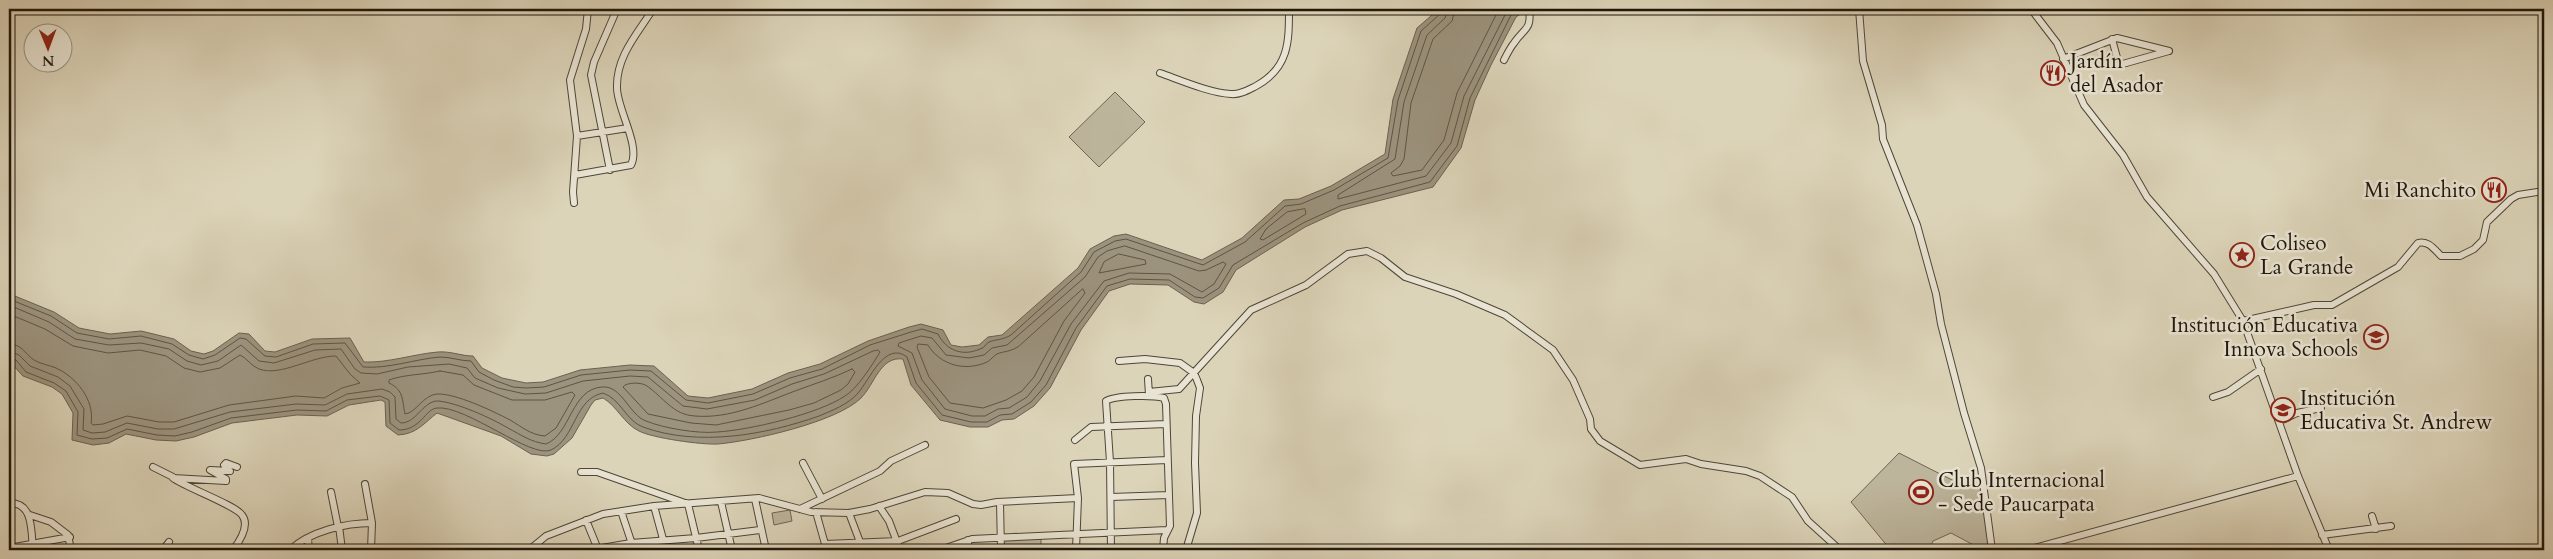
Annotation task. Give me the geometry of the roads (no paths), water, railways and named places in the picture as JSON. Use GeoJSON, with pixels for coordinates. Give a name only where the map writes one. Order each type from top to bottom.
{"type":"FeatureCollection","features":[{"type":"Feature","properties":{"kind":"street"},"geometry":{"type":"LineString","coordinates":[[574,203],[576,136],[570,80],[586,29],[588,9]]}},
{"type":"Feature","properties":{"kind":"street"},"geometry":{"type":"LineString","coordinates":[[610,170],[591,75],[594,62],[617,9]]}},
{"type":"Feature","properties":{"kind":"street"},"geometry":{"type":"LineString","coordinates":[[575,175],[631,165],[634,160],[628,128],[617,89],[618,78],[622,59],[631,40],[653,9]]}},
{"type":"Feature","properties":{"kind":"street"},"geometry":{"type":"LineString","coordinates":[[1160,73],[1231,94],[1244,92],[1264,81],[1275,71],[1285,55],[1290,40],[1289,9]]}},
{"type":"Feature","properties":{"kind":"street"},"geometry":{"type":"LineString","coordinates":[[1504,60],[1515,41],[1530,22],[1529,9]]}},
{"type":"Feature","properties":{"kind":"street"},"geometry":{"type":"LineString","coordinates":[[1859,9],[1863,61],[1882,125],[1883,139],[1917,224],[1964,413],[1981,468],[1992,550]]}},
{"type":"Feature","properties":{"kind":"street"},"geometry":{"type":"LineString","coordinates":[[2031,9],[2057,43],[2084,104],[2123,155],[2147,197],[2214,274],[2243,321],[2298,476],[2328,550]]}},
{"type":"Feature","properties":{"kind":"street"},"geometry":{"type":"LineString","coordinates":[[2063,59],[2112,39],[2120,38],[2169,51],[2119,65],[2112,39]]}},
{"type":"Feature","properties":{"kind":"street"},"geometry":{"type":"LineString","coordinates":[[576,136],[628,128]]}},
{"type":"Feature","properties":{"kind":"street"},"geometry":{"type":"LineString","coordinates":[[2243,321],[2314,305],[2332,305],[2398,268],[2418,243],[2430,244],[2441,256],[2460,256],[2474,249],[2483,240],[2487,222],[2511,200],[2518,195],[2544,191]]}},
{"type":"Feature","properties":{"kind":"street"},"geometry":{"type":"LineString","coordinates":[[1111,550],[1110,462],[1106,401],[1179,389],[1251,310],[1306,285],[1348,254],[1366,250],[1382,258],[1405,277],[1488,307],[1520,324],[1553,350],[1567,369],[1590,419],[1591,429],[1600,441],[1640,464],[1686,459],[1708,465],[1746,471],[1760,476],[1792,498],[1808,521],[1840,550]]}},
{"type":"Feature","properties":{"kind":"street"},"geometry":{"type":"LineString","coordinates":[[1120,361],[1164,360],[1186,366],[1194,373],[1200,388],[1196,416],[1195,463],[1198,512],[1186,550]]}},
{"type":"Feature","properties":{"kind":"street"},"geometry":{"type":"LineString","coordinates":[[2213,397],[2228,392],[2261,369]]}},
{"type":"Feature","properties":{"kind":"street"},"geometry":{"type":"LineString","coordinates":[[1148,379],[1149,394]]}},
{"type":"Feature","properties":{"kind":"street"},"geometry":{"type":"LineString","coordinates":[[1149,394],[1164,398],[1170,495],[1170,526],[1164,538],[1164,550]]}},
{"type":"Feature","properties":{"kind":"street"},"geometry":{"type":"LineString","coordinates":[[2280,421],[2297,413],[2321,408]]}},
{"type":"Feature","properties":{"kind":"street"},"geometry":{"type":"LineString","coordinates":[[1074,440],[1091,427],[1166,424]]}},
{"type":"Feature","properties":{"kind":"street"},"geometry":{"type":"LineString","coordinates":[[799,509],[880,470],[891,461],[925,444]]}},
{"type":"Feature","properties":{"kind":"street"},"geometry":{"type":"LineString","coordinates":[[1076,550],[1078,498],[1074,464],[1167,460]]}},
{"type":"Feature","properties":{"kind":"street"},"geometry":{"type":"LineString","coordinates":[[174,477],[226,481],[226,479],[210,470],[230,471],[224,465],[226,463],[236,467]]}},
{"type":"Feature","properties":{"kind":"street"},"geometry":{"type":"LineString","coordinates":[[803,463],[822,499]]}},
{"type":"Feature","properties":{"kind":"street"},"geometry":{"type":"LineString","coordinates":[[153,467],[208,497],[235,508],[242,514],[244,525],[239,541],[233,550]]}},
{"type":"Feature","properties":{"kind":"street"},"geometry":{"type":"LineString","coordinates":[[581,472],[597,472],[688,504]]}},
{"type":"Feature","properties":{"kind":"street"},"geometry":{"type":"LineString","coordinates":[[2027,550],[2298,476]]}},
{"type":"Feature","properties":{"kind":"street"},"geometry":{"type":"LineString","coordinates":[[365,484],[372,523],[370,550]]}},
{"type":"Feature","properties":{"kind":"street"},"geometry":{"type":"LineString","coordinates":[[331,492],[342,550]]}},
{"type":"Feature","properties":{"kind":"street"},"geometry":{"type":"LineString","coordinates":[[529,550],[546,536],[603,514],[654,506],[755,499],[816,512],[849,513],[925,492],[948,493],[973,504],[1078,498]]}},
{"type":"Feature","properties":{"kind":"street"},"geometry":{"type":"LineString","coordinates":[[1111,497],[1170,495]]}},
{"type":"Feature","properties":{"kind":"street"},"geometry":{"type":"LineString","coordinates":[[755,499],[760,530],[764,532],[766,550]]}},
{"type":"Feature","properties":{"kind":"street"},"geometry":{"type":"LineString","coordinates":[[721,502],[732,550]]}},
{"type":"Feature","properties":{"kind":"street"},"geometry":{"type":"LineString","coordinates":[[1000,502],[1001,550]]}},
{"type":"Feature","properties":{"kind":"street"},"geometry":{"type":"LineString","coordinates":[[9,503],[14,503],[23,508],[30,516],[51,522],[70,537],[71,550]]}},
{"type":"Feature","properties":{"kind":"street"},"geometry":{"type":"LineString","coordinates":[[688,504],[699,550]]}},
{"type":"Feature","properties":{"kind":"street"},"geometry":{"type":"LineString","coordinates":[[654,506],[666,550]]}},
{"type":"Feature","properties":{"kind":"street"},"geometry":{"type":"LineString","coordinates":[[879,506],[890,521],[900,550]]}},
{"type":"Feature","properties":{"kind":"street"},"geometry":{"type":"LineString","coordinates":[[621,511],[634,550]]}},
{"type":"Feature","properties":{"kind":"street"},"geometry":{"type":"LineString","coordinates":[[816,512],[826,544]]}},
{"type":"Feature","properties":{"kind":"street"},"geometry":{"type":"LineString","coordinates":[[849,513],[863,550]]}},
{"type":"Feature","properties":{"kind":"street"},"geometry":{"type":"LineString","coordinates":[[30,516],[33,547]]}},
{"type":"Feature","properties":{"kind":"street"},"geometry":{"type":"LineString","coordinates":[[2372,516],[2376,529]]}},
{"type":"Feature","properties":{"kind":"street"},"geometry":{"type":"LineString","coordinates":[[821,550],[826,544],[898,541],[956,519]]}},
{"type":"Feature","properties":{"kind":"street"},"geometry":{"type":"LineString","coordinates":[[586,520],[597,547]]}},
{"type":"Feature","properties":{"kind":"street"},"geometry":{"type":"LineString","coordinates":[[290,550],[308,539],[338,526],[372,523]]}},
{"type":"Feature","properties":{"kind":"street"},"geometry":{"type":"LineString","coordinates":[[2322,535],[2391,526]]}},
{"type":"Feature","properties":{"kind":"street"},"geometry":{"type":"LineString","coordinates":[[590,550],[597,547],[631,542],[729,535],[760,530]]}},
{"type":"Feature","properties":{"kind":"street"},"geometry":{"type":"LineString","coordinates":[[940,550],[968,540],[1167,530]]}},
{"type":"Feature","properties":{"kind":"street"},"geometry":{"type":"LineString","coordinates":[[9,548],[33,547],[70,537]]}},
{"type":"Feature","properties":{"kind":"street"},"geometry":{"type":"LineString","coordinates":[[308,539],[309,550]]}},
{"type":"Feature","properties":{"kind":"street"},"geometry":{"type":"LineString","coordinates":[[968,540],[968,550]]}},
{"type":"Feature","properties":{"kind":"street"},"geometry":{"type":"LineString","coordinates":[[163,550],[169,542]]}},
{"type":"Feature","properties":{"kind":"water"},"geometry":{"type":"Polygon","coordinates":[[[1439,9],[1528,9],[1516,17],[1475,100],[1461,148],[1433,187],[1342,210],[1305,227],[1236,270],[1223,292],[1204,304],[1194,302],[1168,285],[1130,284],[1109,291],[1081,330],[1050,388],[1034,406],[1014,419],[1002,420],[988,427],[970,427],[940,420],[911,385],[903,359],[895,359],[883,366],[861,398],[833,415],[793,429],[751,439],[718,444],[677,440],[645,434],[629,424],[603,398],[595,400],[591,405],[572,438],[554,454],[547,456],[531,454],[501,436],[437,413],[410,433],[398,435],[386,426],[385,402],[381,400],[349,405],[327,416],[297,415],[232,423],[194,437],[176,441],[156,440],[126,434],[109,443],[93,445],[72,440],[73,413],[62,394],[52,387],[23,376],[9,361],[10,294],[54,312],[79,328],[110,334],[141,331],[174,339],[191,351],[204,354],[213,351],[239,333],[249,334],[265,351],[275,352],[312,339],[350,338],[364,362],[447,352],[473,356],[482,368],[502,378],[526,383],[543,382],[580,370],[630,365],[654,366],[688,396],[708,398],[752,389],[788,373],[820,364],[868,341],[921,324],[943,330],[951,345],[962,347],[979,345],[988,337],[1002,335],[1078,268],[1090,249],[1114,236],[1126,234],[1202,260],[1242,238],[1284,200],[1299,199],[1331,186],[1385,154],[1393,99],[1417,28],[1439,9]]]}},
{"type":"Feature","properties":{"kind":"place","name":"Jardín del Asador"},"geometry":{"type":"Point","coordinates":[2053,73]}},
{"type":"Feature","properties":{"kind":"place","name":"Mi Ranchito"},"geometry":{"type":"Point","coordinates":[2494,190]}},
{"type":"Feature","properties":{"kind":"place","name":"Coliseo La Grande"},"geometry":{"type":"Point","coordinates":[2242,255]}},
{"type":"Feature","properties":{"kind":"place","name":"Institución Educativa Innova Schools"},"geometry":{"type":"Point","coordinates":[2376,337]}},
{"type":"Feature","properties":{"kind":"place","name":"Institución Educativa St. Andrew"},"geometry":{"type":"Point","coordinates":[2283,410]}},
{"type":"Feature","properties":{"kind":"place","name":"Club Internacional - Sede Paucarpata"},"geometry":{"type":"Point","coordinates":[1921,492]}}]}
